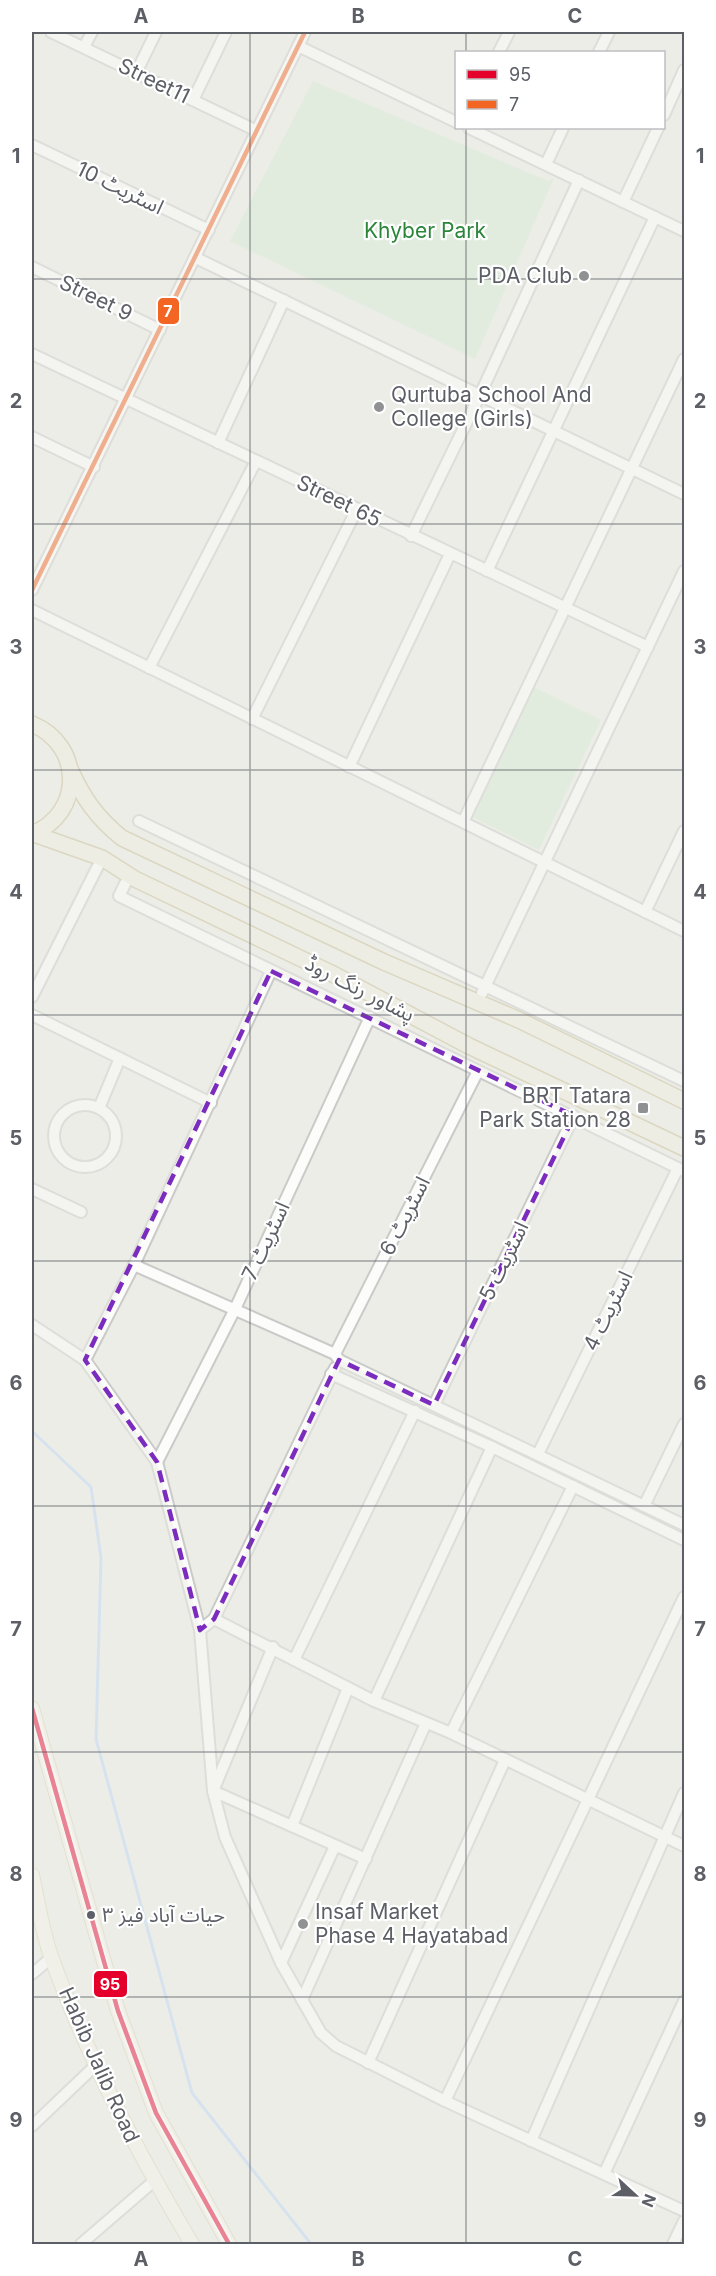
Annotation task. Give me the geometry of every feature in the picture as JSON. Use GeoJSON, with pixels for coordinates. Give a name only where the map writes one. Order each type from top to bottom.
{"type":"FeatureCollection","features":[{"type":"Feature","properties":{"kind":"highway","name":"پشاور رنگ روڈ"},"geometry":{"type":"LineString","coordinates":[[32,724],[56,739],[65,753],[87,804],[101,821],[122,838],[384,962],[519,1020],[684,1101]]}},
{"type":"Feature","properties":{"kind":"highway"},"geometry":{"type":"LineString","coordinates":[[33,834],[53,820],[67,801],[71,785],[70,769]]}},
{"type":"Feature","properties":{"kind":"highway","name":"پشاور رنگ روڈ"},"geometry":{"type":"LineString","coordinates":[[33,834],[102,858],[129,876],[331,973],[469,1046],[684,1148]]}},
{"type":"Feature","properties":{"kind":"main road"},"geometry":{"type":"LineString","coordinates":[[32,1708],[118,2011],[156,2113],[229,2244]]}},
{"type":"Feature","properties":{"kind":"main road","name":"Habib Jalib Road"},"geometry":{"type":"LineString","coordinates":[[32,1875],[51,1958],[96,2065],[125,2129],[192,2244]]}},
{"type":"Feature","properties":{"kind":"street","name":"Street11"},"geometry":{"type":"LineString","coordinates":[[51,32],[257,131]]}},
{"type":"Feature","properties":{"kind":"street"},"geometry":{"type":"LineString","coordinates":[[84,47],[92,32]]}},
{"type":"Feature","properties":{"kind":"street"},"geometry":{"type":"LineString","coordinates":[[136,73],[156,32]]}},
{"type":"Feature","properties":{"kind":"street"},"geometry":{"type":"LineString","coordinates":[[193,100],[226,32]]}},
{"type":"Feature","properties":{"kind":"street"},"geometry":{"type":"LineString","coordinates":[[32,590],[305,32]]}},
{"type":"Feature","properties":{"kind":"street"},"geometry":{"type":"LineString","coordinates":[[500,51],[509,32]]}},
{"type":"Feature","properties":{"kind":"street"},"geometry":{"type":"LineString","coordinates":[[600,51],[609,32]]}},
{"type":"Feature","properties":{"kind":"street"},"geometry":{"type":"LineString","coordinates":[[298,46],[455,122]]}},
{"type":"Feature","properties":{"kind":"street"},"geometry":{"type":"LineString","coordinates":[[665,111],[684,70]]}},
{"type":"Feature","properties":{"kind":"street"},"geometry":{"type":"LineString","coordinates":[[471,129],[684,231]]}},
{"type":"Feature","properties":{"kind":"street"},"geometry":{"type":"LineString","coordinates":[[546,165],[563,129]]}},
{"type":"Feature","properties":{"kind":"street"},"geometry":{"type":"LineString","coordinates":[[623,202],[658,129]]}},
{"type":"Feature","properties":{"kind":"street","name":"اسٹریٹ 10"},"geometry":{"type":"LineString","coordinates":[[32,145],[208,230]]}},
{"type":"Feature","properties":{"kind":"street"},"geometry":{"type":"LineString","coordinates":[[411,536],[480,395],[579,180]]}},
{"type":"Feature","properties":{"kind":"street"},"geometry":{"type":"LineString","coordinates":[[487,571],[655,217]]}},
{"type":"Feature","properties":{"kind":"street"},"geometry":{"type":"LineString","coordinates":[[196,258],[684,494]]}},
{"type":"Feature","properties":{"kind":"street","name":"Street 9"},"geometry":{"type":"LineString","coordinates":[[32,267],[160,330]]}},
{"type":"Feature","properties":{"kind":"street"},"geometry":{"type":"LineString","coordinates":[[218,443],[284,300]]}},
{"type":"Feature","properties":{"kind":"street","name":"Street 65"},"geometry":{"type":"LineString","coordinates":[[32,354],[648,647]]}},
{"type":"Feature","properties":{"kind":"street"},"geometry":{"type":"LineString","coordinates":[[463,822],[684,359]]}},
{"type":"Feature","properties":{"kind":"street"},"geometry":{"type":"LineString","coordinates":[[32,437],[94,467]]}},
{"type":"Feature","properties":{"kind":"street"},"geometry":{"type":"LineString","coordinates":[[149,668],[256,461]]}},
{"type":"Feature","properties":{"kind":"street"},"geometry":{"type":"LineString","coordinates":[[252,719],[357,509]]}},
{"type":"Feature","properties":{"kind":"street"},"geometry":{"type":"LineString","coordinates":[[350,767],[450,554]]}},
{"type":"Feature","properties":{"kind":"street"},"geometry":{"type":"LineString","coordinates":[[477,1002],[684,571]]}},
{"type":"Feature","properties":{"kind":"street"},"geometry":{"type":"LineString","coordinates":[[32,610],[684,931]]}},
{"type":"Feature","properties":{"kind":"street"},"geometry":{"type":"LineString","coordinates":[[140,820],[684,1081]]}},
{"type":"Feature","properties":{"kind":"street"},"geometry":{"type":"LineString","coordinates":[[645,912],[684,831]]}},
{"type":"Feature","properties":{"kind":"street"},"geometry":{"type":"LineString","coordinates":[[32,997],[102,858]]}},
{"type":"Feature","properties":{"kind":"street"},"geometry":{"type":"LineString","coordinates":[[129,876],[119,896],[681,1170]]}},
{"type":"Feature","properties":{"kind":"street"},"geometry":{"type":"LineString","coordinates":[[85,1360],[134,1265],[271,971]]}},
{"type":"Feature","properties":{"kind":"street"},"geometry":{"type":"LineString","coordinates":[[32,1015],[211,1103]]}},
{"type":"Feature","properties":{"kind":"street","name":"اسٹریٹ 7"},"geometry":{"type":"LineString","coordinates":[[157,1462],[235,1309],[370,1017]]}},
{"type":"Feature","properties":{"kind":"street"},"geometry":{"type":"LineString","coordinates":[[99,1108],[120,1058]]}},
{"type":"Feature","properties":{"kind":"street","name":"اسٹریٹ 6"},"geometry":{"type":"LineString","coordinates":[[214,1619],[337,1357],[478,1071]]}},
{"type":"Feature","properties":{"kind":"street"},"geometry":{"type":"LineString","coordinates":[[80,1105],[99,1108],[108,1114],[116,1132],[112,1152],[96,1165],[75,1165],[59,1152],[55,1143],[57,1123],[70,1108],[80,1105]]}},
{"type":"Feature","properties":{"kind":"street","name":"اسٹریٹ 5"},"geometry":{"type":"LineString","coordinates":[[434,1405],[574,1116]]}},
{"type":"Feature","properties":{"kind":"street","name":"اسٹریٹ 4"},"geometry":{"type":"LineString","coordinates":[[538,1454],[681,1170]]}},
{"type":"Feature","properties":{"kind":"street"},"geometry":{"type":"LineString","coordinates":[[32,1189],[81,1212]]}},
{"type":"Feature","properties":{"kind":"street"},"geometry":{"type":"LineString","coordinates":[[134,1265],[337,1357],[684,1525]]}},
{"type":"Feature","properties":{"kind":"street"},"geometry":{"type":"LineString","coordinates":[[32,1325],[85,1360],[157,1462],[200,1630],[213,1791],[225,1837],[281,1963],[321,2033],[336,2046],[445,2101],[684,2211]]}},
{"type":"Feature","properties":{"kind":"street"},"geometry":{"type":"LineString","coordinates":[[331,1374],[492,1447],[684,1540]]}},
{"type":"Feature","properties":{"kind":"street"},"geometry":{"type":"LineString","coordinates":[[294,1660],[415,1411]]}},
{"type":"Feature","properties":{"kind":"street"},"geometry":{"type":"LineString","coordinates":[[644,1506],[684,1424]]}},
{"type":"Feature","properties":{"kind":"street"},"geometry":{"type":"LineString","coordinates":[[374,1701],[492,1447]]}},
{"type":"Feature","properties":{"kind":"street"},"geometry":{"type":"LineString","coordinates":[[451,1733],[573,1486]]}},
{"type":"Feature","properties":{"kind":"street"},"geometry":{"type":"LineString","coordinates":[[598,1498],[604,1486]]}},
{"type":"Feature","properties":{"kind":"street"},"geometry":{"type":"LineString","coordinates":[[445,2101],[589,1801],[684,1596]]}},
{"type":"Feature","properties":{"kind":"street"},"geometry":{"type":"LineString","coordinates":[[200,1630],[214,1619],[273,1647],[374,1701],[451,1733],[684,1846]]}},
{"type":"Feature","properties":{"kind":"street"},"geometry":{"type":"LineString","coordinates":[[213,1791],[273,1647]]}},
{"type":"Feature","properties":{"kind":"street"},"geometry":{"type":"LineString","coordinates":[[292,1826],[348,1688]]}},
{"type":"Feature","properties":{"kind":"street"},"geometry":{"type":"LineString","coordinates":[[302,2000],[426,1723]]}},
{"type":"Feature","properties":{"kind":"street"},"geometry":{"type":"LineString","coordinates":[[368,2063],[505,1760]]}},
{"type":"Feature","properties":{"kind":"street"},"geometry":{"type":"LineString","coordinates":[[213,1791],[366,1859]]}},
{"type":"Feature","properties":{"kind":"street"},"geometry":{"type":"LineString","coordinates":[[531,2141],[684,1793]]}},
{"type":"Feature","properties":{"kind":"street"},"geometry":{"type":"LineString","coordinates":[[281,1963],[335,1846]]}},
{"type":"Feature","properties":{"kind":"street"},"geometry":{"type":"LineString","coordinates":[[32,1974],[51,1958]]}},
{"type":"Feature","properties":{"kind":"street"},"geometry":{"type":"LineString","coordinates":[[604,2174],[684,2001]]}},
{"type":"Feature","properties":{"kind":"street"},"geometry":{"type":"LineString","coordinates":[[32,2126],[96,2065]]}},
{"type":"Feature","properties":{"kind":"street"},"geometry":{"type":"LineString","coordinates":[[81,2244],[154,2181]]}},
{"type":"Feature","properties":{"kind":"street"},"geometry":{"type":"LineString","coordinates":[[673,2244],[684,2221]]}},
{"type":"Feature","properties":{"kind":"highlighted area"},"geometry":{"type":"Polygon","coordinates":[[[271,971],[574,1116],[434,1405],[339,1360],[214,1619],[200,1630],[157,1462],[85,1360],[271,971]]]}},
{"type":"Feature","properties":{"kind":"green space","name":"Khyber Park"},"geometry":{"type":"Polygon","coordinates":[[[313,81],[548,181],[554,178],[475,359],[230,241],[313,81]]]}},
{"type":"Feature","properties":{"kind":"green space"},"geometry":{"type":"Polygon","coordinates":[[[532,686],[601,720],[539,850],[470,816],[532,686]]]}},
{"type":"Feature","properties":{"kind":"waterway"},"geometry":{"type":"LineString","coordinates":[[32,1431],[91,1487],[101,1558],[96,1739],[192,2093],[311,2244]]}},
{"type":"Feature","properties":{"kind":"transit line","name":"7"},"geometry":{"type":"LineString","coordinates":[[32,590],[305,32]]}},
{"type":"Feature","properties":{"kind":"transit line","name":"95"},"geometry":{"type":"LineString","coordinates":[[32,1708],[118,2011],[156,2113],[229,2244]]}},
{"type":"Feature","properties":{"kind":"place","name":"PDA Club"},"geometry":{"type":"Point","coordinates":[584,276]}},
{"type":"Feature","properties":{"kind":"place","name":"Qurtuba School And College (Girls)"},"geometry":{"type":"Point","coordinates":[379,407]}},
{"type":"Feature","properties":{"kind":"place","name":"BRT Tatara Park Station 28"},"geometry":{"type":"Point","coordinates":[643,1108]}},
{"type":"Feature","properties":{"kind":"place","name":"حیات آباد فیز ۳"},"geometry":{"type":"Point","coordinates":[91,1915]}},
{"type":"Feature","properties":{"kind":"place","name":"Insaf Market Phase 4 Hayatabad"},"geometry":{"type":"Point","coordinates":[303,1924]}}]}
